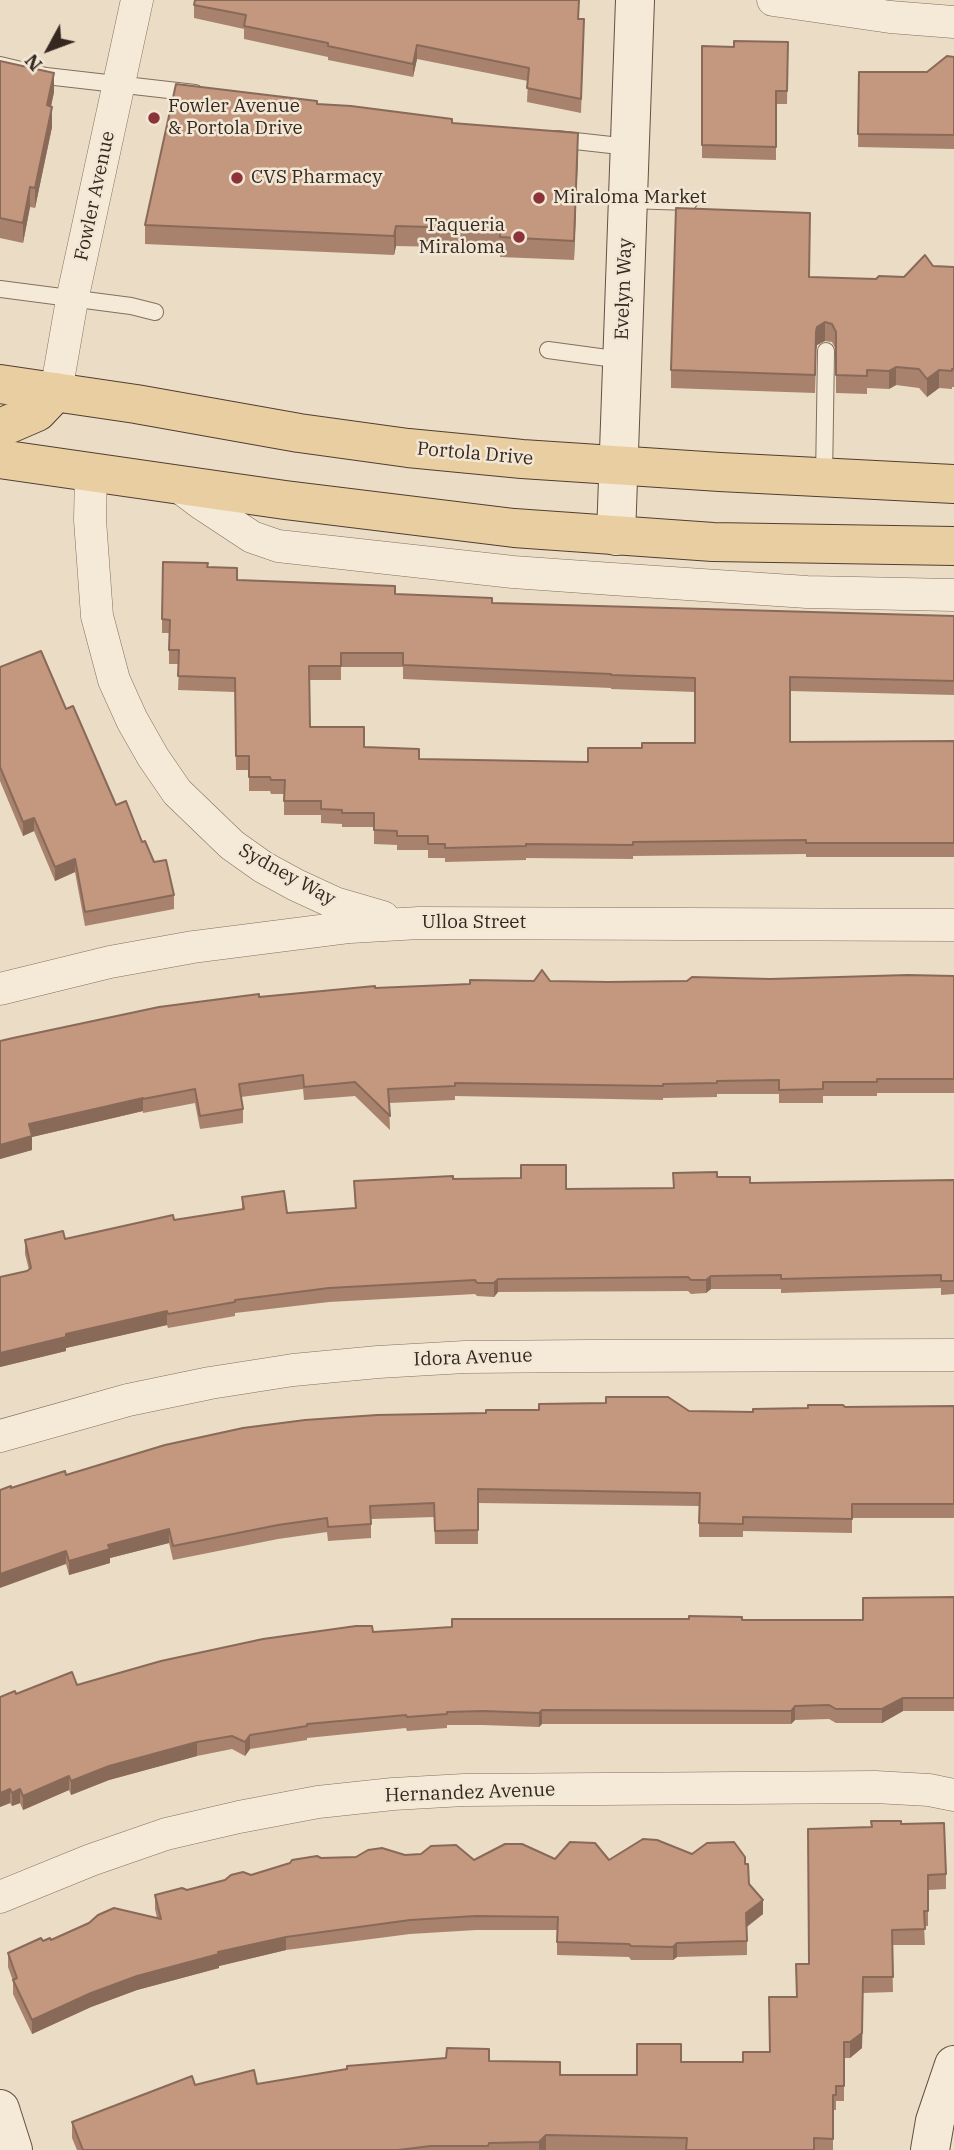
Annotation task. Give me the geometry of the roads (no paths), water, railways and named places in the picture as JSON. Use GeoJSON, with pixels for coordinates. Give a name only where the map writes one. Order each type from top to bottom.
{"type":"FeatureCollection","features":[{"type":"Feature","properties":{"kind":"main road","name":"Portola Drive"},"geometry":{"type":"LineString","coordinates":[[0,384],[395,446],[522,459],[824,479],[954,484]]}},
{"type":"Feature","properties":{"kind":"main road"},"geometry":{"type":"LineString","coordinates":[[0,428],[37,412],[56,392]]}},
{"type":"Feature","properties":{"kind":"main road"},"geometry":{"type":"LineString","coordinates":[[0,459],[476,524],[616,536],[794,544],[954,546]]}},
{"type":"Feature","properties":{"kind":"street","name":"Fowler Avenue"},"geometry":{"type":"LineString","coordinates":[[56,392],[72,300],[136,0]]}},
{"type":"Feature","properties":{"kind":"street","name":"Evelyn Way"},"geometry":{"type":"LineString","coordinates":[[616,536],[635,0]]}},
{"type":"Feature","properties":{"kind":"street"},"geometry":{"type":"LineString","coordinates":[[773,0],[890,17],[954,22]]}},
{"type":"Feature","properties":{"kind":"street","name":"Sydney Way"},"geometry":{"type":"LineString","coordinates":[[91,472],[93,573],[102,638],[114,680],[132,720],[177,792],[232,845],[296,885],[335,903],[366,913],[419,923]]}},
{"type":"Feature","properties":{"kind":"street"},"geometry":{"type":"LineString","coordinates":[[174,483],[252,537],[278,546],[513,572],[807,592],[954,595]]}},
{"type":"Feature","properties":{"kind":"street","name":"Ulloa Street"},"geometry":{"type":"LineString","coordinates":[[0,989],[110,962],[193,947],[350,926],[419,923],[954,925]]}},
{"type":"Feature","properties":{"kind":"street","name":"Idora Avenue"},"geometry":{"type":"LineString","coordinates":[[0,1436],[128,1400],[210,1383],[293,1370],[378,1362],[465,1357],[954,1355]]}},
{"type":"Feature","properties":{"kind":"street","name":"Hernandez Avenue"},"geometry":{"type":"LineString","coordinates":[[0,1897],[91,1860],[166,1834],[239,1817],[355,1798],[464,1790],[861,1787],[929,1790],[954,1795]]}},
{"type":"Feature","properties":{"kind":"street"},"geometry":{"type":"LineString","coordinates":[[930,2150],[935,2121],[954,2064]]}},
{"type":"Feature","properties":{"kind":"street"},"geometry":{"type":"LineString","coordinates":[[0,2109],[13,2150]]}},
{"type":"Feature","properties":{"kind":"lane"},"geometry":{"type":"LineString","coordinates":[[0,65],[46,76],[209,95]]}},
{"type":"Feature","properties":{"kind":"lane"},"geometry":{"type":"LineString","coordinates":[[541,138],[629,147]]}},
{"type":"Feature","properties":{"kind":"lane"},"geometry":{"type":"LineString","coordinates":[[628,200],[688,202]]}},
{"type":"Feature","properties":{"kind":"lane"},"geometry":{"type":"LineString","coordinates":[[0,289],[131,306],[155,312]]}},
{"type":"Feature","properties":{"kind":"lane"},"geometry":{"type":"LineString","coordinates":[[548,350],[622,360]]}},
{"type":"Feature","properties":{"kind":"lane"},"geometry":{"type":"LineString","coordinates":[[824,479],[826,351]]}},
{"type":"Feature","properties":{"kind":"place","name":"Fowler Avenue & Portola Drive"},"geometry":{"type":"Point","coordinates":[154,118]}},
{"type":"Feature","properties":{"kind":"place","name":"CVS Pharmacy"},"geometry":{"type":"Point","coordinates":[237,178]}},
{"type":"Feature","properties":{"kind":"place","name":"Miraloma Market"},"geometry":{"type":"Point","coordinates":[539,198]}},
{"type":"Feature","properties":{"kind":"place","name":"Taqueria Miraloma"},"geometry":{"type":"Point","coordinates":[519,237]}}]}
